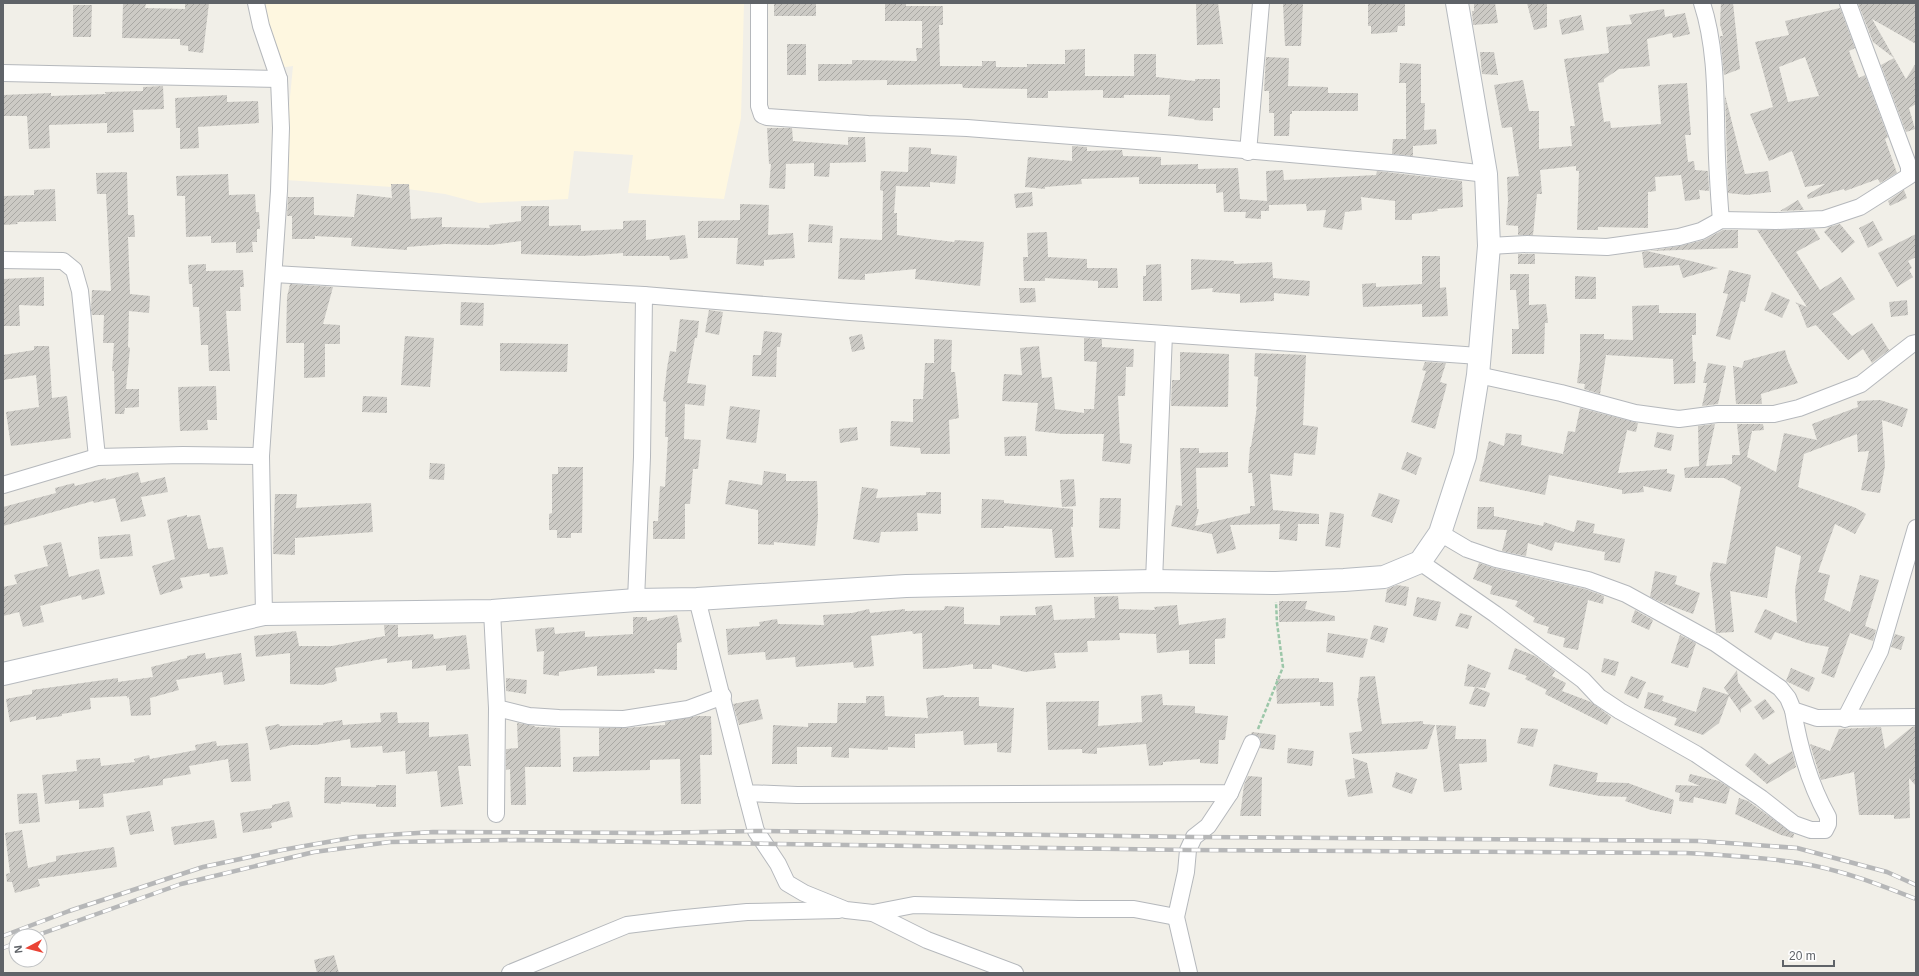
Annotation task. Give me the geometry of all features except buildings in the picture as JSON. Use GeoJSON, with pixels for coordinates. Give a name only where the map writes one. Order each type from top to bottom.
{"type":"FeatureCollection","features":[{"type":"Feature","properties":{"kind":"street"},"geometry":{"type":"LineString","coordinates":[[256,3],[261,26],[279,79],[281,128],[274,274],[261,456],[264,614]]}},
{"type":"Feature","properties":{"kind":"street"},"geometry":{"type":"LineString","coordinates":[[759,3],[759,106],[762,114],[767,117],[868,124],[967,128],[1176,144],[1248,152],[1402,164],[1486,174]]}},
{"type":"Feature","properties":{"kind":"street"},"geometry":{"type":"LineString","coordinates":[[1248,152],[1261,3]]}},
{"type":"Feature","properties":{"kind":"street"},"geometry":{"type":"LineString","coordinates":[[3,674],[264,614],[492,611],[636,600],[697,599],[906,586],[1154,582],[1276,583],[1384,577],[1420,562],[1440,533],[1464,456],[1478,365],[1488,246],[1486,174],[1457,3]]}},
{"type":"Feature","properties":{"kind":"street"},"geometry":{"type":"LineString","coordinates":[[1702,3],[1708,20],[1714,78],[1721,220]]}},
{"type":"Feature","properties":{"kind":"street"},"geometry":{"type":"LineString","coordinates":[[1488,246],[1528,244],[1607,247],[1631,245],[1701,232],[1721,220],[1776,221],[1824,219],[1860,207],[1909,176],[1908,167],[1848,3]]}},
{"type":"Feature","properties":{"kind":"street"},"geometry":{"type":"LineString","coordinates":[[3,73],[279,79]]}},
{"type":"Feature","properties":{"kind":"street"},"geometry":{"type":"LineString","coordinates":[[3,260],[63,261],[74,270],[80,291],[97,457]]}},
{"type":"Feature","properties":{"kind":"street"},"geometry":{"type":"LineString","coordinates":[[274,274],[644,295],[850,312],[1164,334],[1478,365],[1561,393],[1635,413],[1679,419],[1717,414],[1774,414],[1799,408],[1861,384],[1900,353],[1916,343]]}},
{"type":"Feature","properties":{"kind":"street"},"geometry":{"type":"LineString","coordinates":[[636,600],[642,457],[644,295]]}},
{"type":"Feature","properties":{"kind":"street"},"geometry":{"type":"LineString","coordinates":[[1154,582],[1164,334]]}},
{"type":"Feature","properties":{"kind":"street"},"geometry":{"type":"LineString","coordinates":[[3,485],[97,457],[183,455],[261,456]]}},
{"type":"Feature","properties":{"kind":"street"},"geometry":{"type":"LineString","coordinates":[[1845,719],[1880,651],[1916,528]]}},
{"type":"Feature","properties":{"kind":"street"},"geometry":{"type":"LineString","coordinates":[[1420,562],[1494,614],[1583,680],[1599,697],[1620,711],[1696,754],[1761,798],[1794,824],[1811,830],[1825,830],[1828,824],[1828,817],[1807,772],[1797,736],[1793,710],[1788,698],[1780,688],[1715,643],[1626,594],[1588,580],[1496,559],[1467,549],[1440,533]]}},
{"type":"Feature","properties":{"kind":"street"},"geometry":{"type":"LineString","coordinates":[[697,599],[723,696],[756,831],[778,864],[788,883],[804,893],[846,910]]}},
{"type":"Feature","properties":{"kind":"street"},"geometry":{"type":"LineString","coordinates":[[492,611],[496,708],[496,814]]}},
{"type":"Feature","properties":{"kind":"street"},"geometry":{"type":"LineString","coordinates":[[496,708],[529,716],[624,719],[688,710],[723,696]]}},
{"type":"Feature","properties":{"kind":"street"},"geometry":{"type":"LineString","coordinates":[[1793,710],[1817,718],[1845,719],[1916,717]]}},
{"type":"Feature","properties":{"kind":"street"},"geometry":{"type":"LineString","coordinates":[[1189,973],[1176,917],[1186,872],[1188,850],[1194,838],[1208,826],[1230,793],[1252,742]]}},
{"type":"Feature","properties":{"kind":"street"},"geometry":{"type":"LineString","coordinates":[[746,793],[797,795],[1230,793]]}},
{"type":"Feature","properties":{"kind":"street"},"geometry":{"type":"LineString","coordinates":[[510,973],[627,925],[747,912],[846,910],[873,912],[914,905],[1134,909],[1176,917]]}},
{"type":"Feature","properties":{"kind":"street"},"geometry":{"type":"LineString","coordinates":[[873,912],[927,940],[1015,973]]}},
{"type":"Feature","properties":{"kind":"path"},"geometry":{"type":"LineString","coordinates":[[1252,742],[1283,667],[1277,623],[1276,583]]}},
{"type":"Feature","properties":{"kind":"shaded area"},"geometry":{"type":"Polygon","coordinates":[[[263,3],[744,3],[741,118],[724,199],[628,193],[633,155],[574,151],[568,199],[479,203],[445,194],[392,187],[286,180],[284,159],[293,66],[279,68],[263,3]]]}},
{"type":"Feature","properties":{"kind":"railway"},"geometry":{"type":"LineString","coordinates":[[3,936],[69,911],[203,867],[282,850],[356,837],[433,832],[654,833],[756,831],[1194,837],[1700,841],[1797,848],[1887,872],[1916,885]]}},
{"type":"Feature","properties":{"kind":"railway"},"geometry":{"type":"LineString","coordinates":[[48,931],[181,884],[314,852],[390,842],[516,840],[1188,850],[1686,853],[1729,855],[1785,861],[1814,866],[1858,878],[1916,899]]}},
{"type":"Feature","properties":{"kind":"railway"},"geometry":{"type":"LineString","coordinates":[[3,948],[8,946]]}}]}
